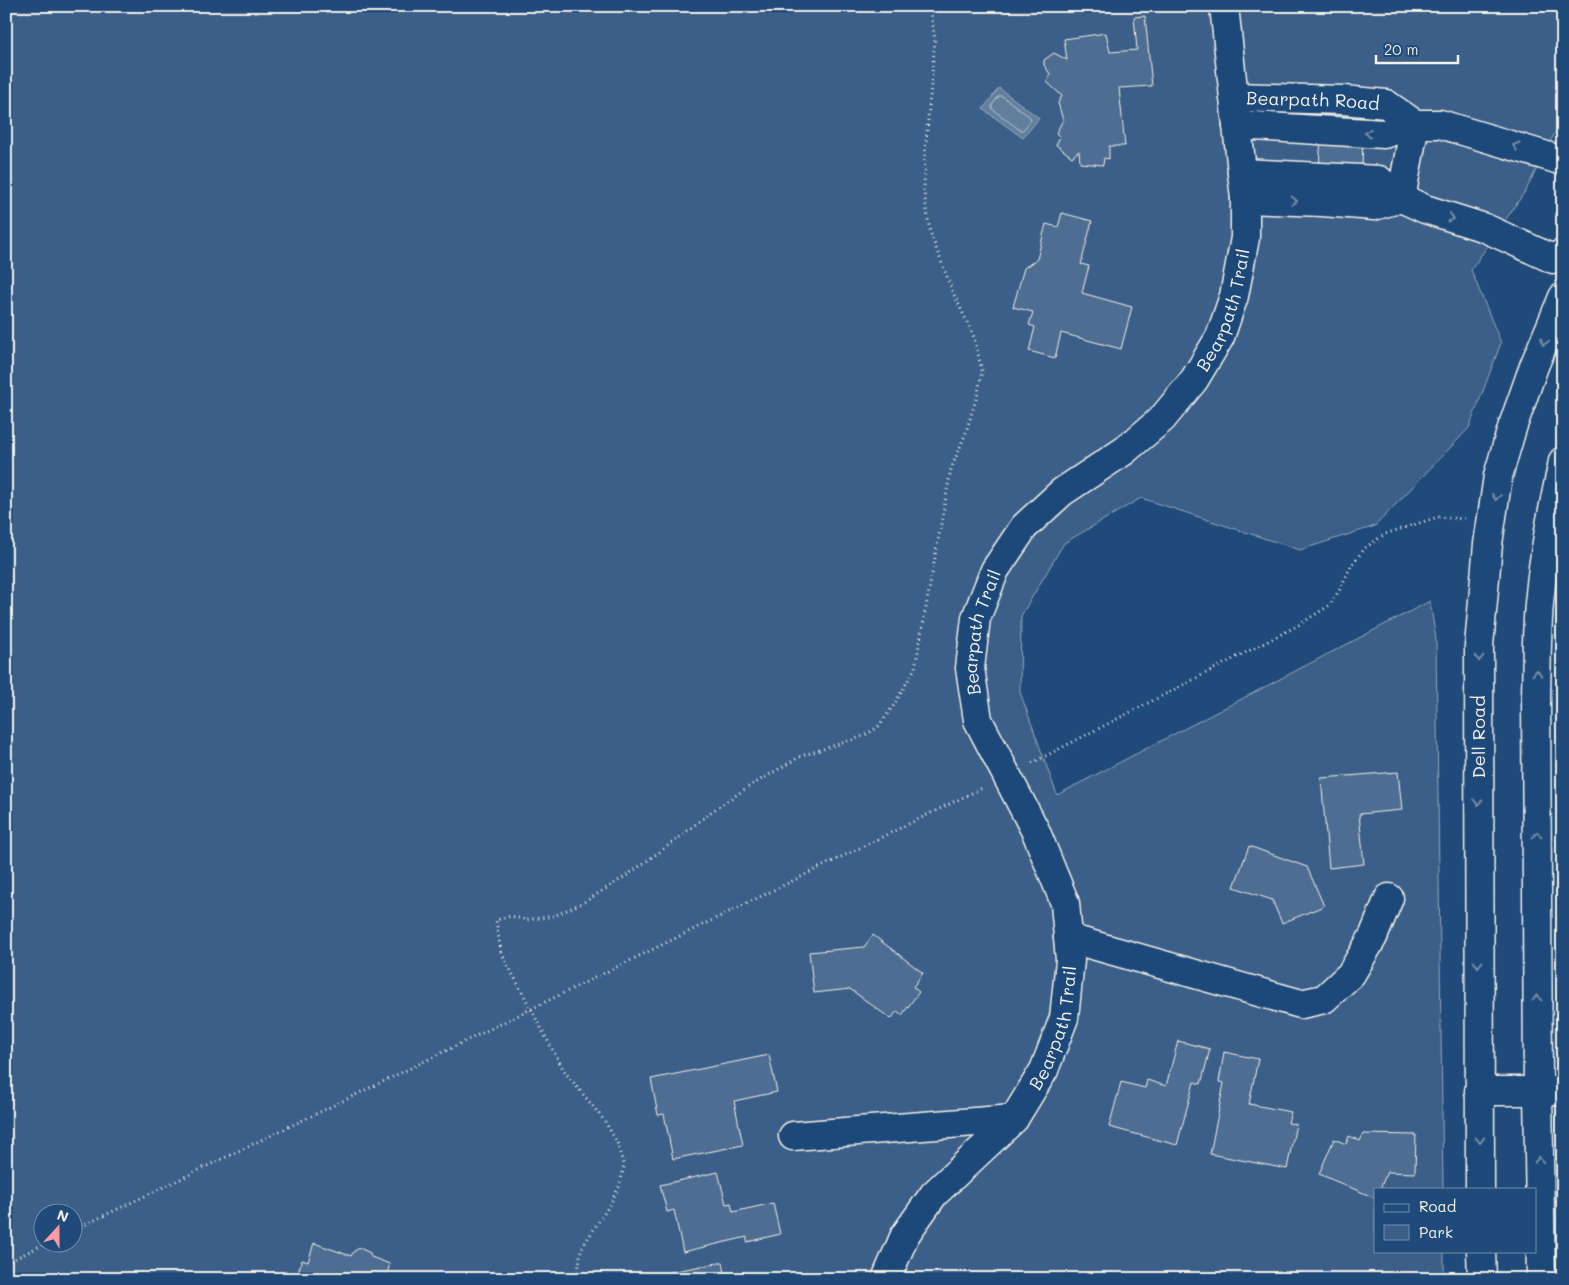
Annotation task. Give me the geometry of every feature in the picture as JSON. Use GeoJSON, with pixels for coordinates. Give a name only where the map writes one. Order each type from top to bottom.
{"type":"FeatureCollection","features":[{"type":"Feature","properties":{"kind":"street","name":"Bearpath Trail"},"geometry":{"type":"LineString","coordinates":[[886,1279],[905,1235],[934,1194],[1014,1119],[1044,1070],[1064,1018],[1070,960],[1065,903],[1045,851],[978,720],[970,668],[976,618],[995,570],[1024,527],[1062,492],[1124,450],[1162,419],[1194,380],[1220,337],[1234,296],[1245,238],[1244,186],[1224,6]]}},
{"type":"Feature","properties":{"kind":"street","name":"Bearpath Road"},"geometry":{"type":"LineString","coordinates":[[1234,97],[1343,100],[1386,104],[1415,124]]}},
{"type":"Feature","properties":{"kind":"street","name":"Bearpath Road"},"geometry":{"type":"LineString","coordinates":[[1237,125],[1384,134],[1415,124],[1440,124],[1563,161]]}},
{"type":"Feature","properties":{"kind":"street"},"geometry":{"type":"LineString","coordinates":[[1401,198],[1415,124]]}},
{"type":"Feature","properties":{"kind":"street"},"geometry":{"type":"LineString","coordinates":[[1244,186],[1322,202],[1374,206],[1401,198],[1425,209],[1486,228],[1553,259],[1563,253]]}},
{"type":"Feature","properties":{"kind":"street","name":"Dell Road"},"geometry":{"type":"LineString","coordinates":[[1480,1188],[1479,646],[1488,544],[1498,476],[1512,428],[1534,366],[1563,297]]}},
{"type":"Feature","properties":{"kind":"street"},"geometry":{"type":"LineString","coordinates":[[1541,1279],[1550,1091],[1536,694],[1539,596],[1551,518],[1563,461]]}},
{"type":"Feature","properties":{"kind":"street"},"geometry":{"type":"LineString","coordinates":[[1068,938],[1302,1004],[1324,999],[1351,974],[1373,937],[1389,898]]}},
{"type":"Feature","properties":{"kind":"street"},"geometry":{"type":"LineString","coordinates":[[1479,1091],[1550,1091]]}},
{"type":"Feature","properties":{"kind":"street"},"geometry":{"type":"LineString","coordinates":[[794,1136],[1014,1119]]}},
{"type":"Feature","properties":{"kind":"street"},"geometry":{"type":"LineString","coordinates":[[1481,1252],[1482,1279]]}},
{"type":"Feature","properties":{"kind":"path"},"geometry":{"type":"LineString","coordinates":[[581,1279],[578,1272],[581,1249],[610,1206],[619,1187],[624,1167],[617,1142],[604,1120],[565,1072],[552,1049],[502,952],[496,920],[511,916],[526,920],[554,916],[586,900],[626,876],[745,789],[801,756],[864,736],[878,727],[894,705],[915,668],[951,469],[965,435],[978,393],[982,371],[974,336],[952,290],[930,232],[924,192],[925,153],[935,40],[930,6]]}},
{"type":"Feature","properties":{"kind":"path"},"geometry":{"type":"LineString","coordinates":[[82,1226],[378,1084],[1007,776],[1297,626],[1330,604],[1351,566],[1365,548],[1385,534],[1438,517],[1455,518]]}},
{"type":"Feature","properties":{"kind":"path"},"geometry":{"type":"LineString","coordinates":[[6,1263],[32,1250]]}},
{"type":"Feature","properties":{"kind":"green space"},"geometry":{"type":"Polygon","coordinates":[[[6,6],[1563,6],[1563,117],[1526,190],[1471,270],[1501,343],[1469,428],[1375,526],[1300,550],[1141,498],[1064,543],[1021,616],[1020,692],[1057,795],[1430,601],[1436,640],[1443,1188],[1374,1188],[1374,1252],[1444,1252],[1444,1279],[6,1279],[6,6]]]}},
{"type":"Feature","properties":{"kind":"water"},"geometry":{"type":"Polygon","coordinates":[[[999,88],[1039,118],[1023,138],[983,109],[999,88]]]}},
{"type":"Feature","properties":{"kind":"building"},"geometry":{"type":"Polygon","coordinates":[[[1145,16],[1152,86],[1119,88],[1125,146],[1109,146],[1109,159],[1104,158],[1103,165],[1080,163],[1079,151],[1072,157],[1056,145],[1060,137],[1056,133],[1063,120],[1058,103],[1062,96],[1047,82],[1050,74],[1044,65],[1044,60],[1054,53],[1067,60],[1064,39],[1106,33],[1110,52],[1137,50],[1134,17],[1145,16]]]}},
{"type":"Feature","properties":{"kind":"building"},"geometry":{"type":"Polygon","coordinates":[[[1328,109],[1360,111],[1359,139],[1363,139],[1362,169],[1319,168],[1321,136],[1327,136],[1328,109]]]}},
{"type":"Feature","properties":{"kind":"building"},"geometry":{"type":"Polygon","coordinates":[[[1062,213],[1092,221],[1081,264],[1089,266],[1082,293],[1132,307],[1121,349],[1061,333],[1055,358],[1029,351],[1035,327],[1029,325],[1033,312],[1013,307],[1024,268],[1037,259],[1046,224],[1058,227],[1062,213]]]}},
{"type":"Feature","properties":{"kind":"building"},"geometry":{"type":"Polygon","coordinates":[[[1398,772],[1402,810],[1359,814],[1364,864],[1329,868],[1321,778],[1398,772]]]}},
{"type":"Feature","properties":{"kind":"building"},"geometry":{"type":"Polygon","coordinates":[[[1249,846],[1307,867],[1324,906],[1282,923],[1272,900],[1234,887],[1249,846]]]}},
{"type":"Feature","properties":{"kind":"building"},"geometry":{"type":"Polygon","coordinates":[[[873,935],[923,973],[913,987],[919,992],[902,1015],[897,1011],[891,1019],[850,989],[814,993],[809,952],[864,947],[873,935]]]}},
{"type":"Feature","properties":{"kind":"building"},"geometry":{"type":"Polygon","coordinates":[[[1178,1041],[1210,1049],[1201,1084],[1194,1082],[1177,1145],[1109,1127],[1121,1082],[1145,1088],[1147,1080],[1166,1086],[1178,1041]]]}},
{"type":"Feature","properties":{"kind":"building"},"geometry":{"type":"Polygon","coordinates":[[[1224,1052],[1258,1059],[1249,1104],[1291,1112],[1288,1123],[1296,1124],[1287,1169],[1210,1154],[1224,1083],[1219,1082],[1224,1052]]]}},
{"type":"Feature","properties":{"kind":"building"},"geometry":{"type":"Polygon","coordinates":[[[769,1055],[777,1092],[734,1101],[743,1145],[673,1159],[664,1114],[658,1115],[651,1079],[769,1055]]]}},
{"type":"Feature","properties":{"kind":"building"},"geometry":{"type":"Polygon","coordinates":[[[1363,1134],[1416,1135],[1415,1173],[1387,1172],[1380,1188],[1374,1188],[1374,1198],[1319,1174],[1334,1139],[1346,1144],[1349,1136],[1360,1141],[1363,1134]]]}},
{"type":"Feature","properties":{"kind":"building"},"geometry":{"type":"Polygon","coordinates":[[[718,1172],[726,1204],[731,1203],[733,1212],[773,1203],[780,1234],[747,1242],[747,1237],[683,1252],[674,1210],[667,1212],[660,1185],[718,1172]]]}},
{"type":"Feature","properties":{"kind":"building"},"geometry":{"type":"Polygon","coordinates":[[[314,1243],[351,1256],[354,1251],[360,1248],[370,1253],[371,1257],[390,1264],[385,1279],[296,1279],[302,1260],[308,1262],[314,1243]]]}},
{"type":"Feature","properties":{"kind":"building"},"geometry":{"type":"Polygon","coordinates":[[[723,1262],[726,1279],[666,1279],[665,1273],[723,1262]]]}}]}
